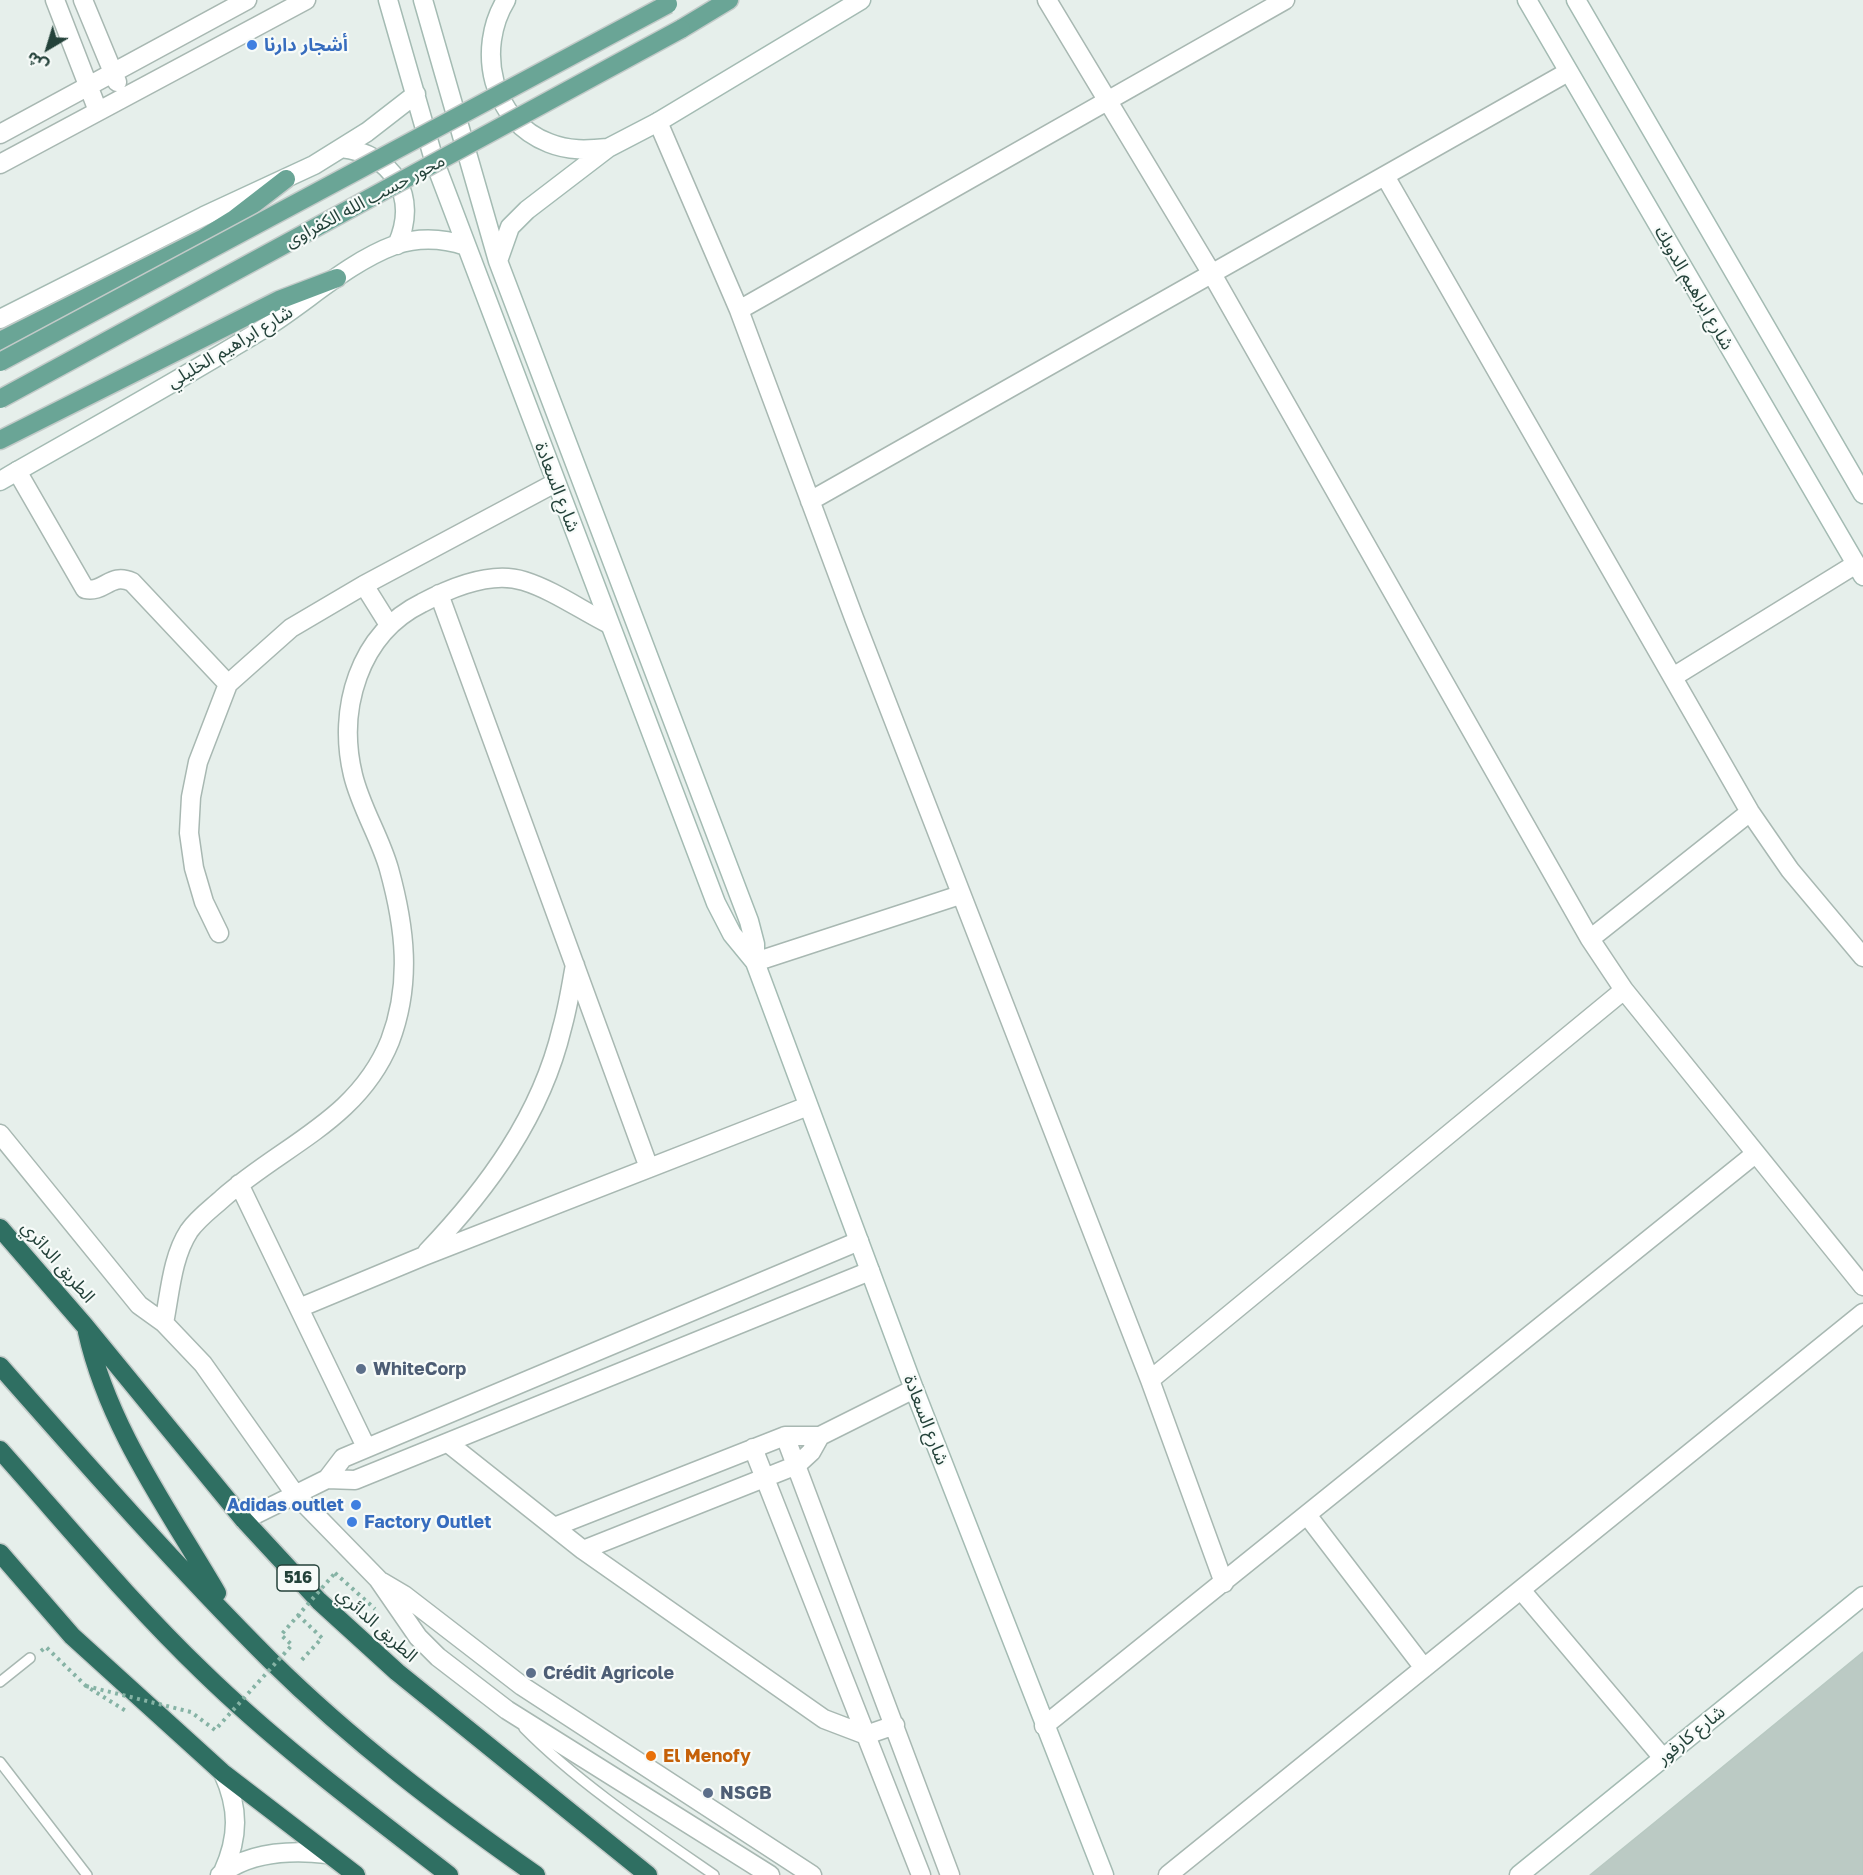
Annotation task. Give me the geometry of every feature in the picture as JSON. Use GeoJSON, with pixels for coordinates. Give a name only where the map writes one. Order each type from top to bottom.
{"type":"FeatureCollection","features":[{"type":"Feature","properties":{"kind":"highway","name":"الطريق الدائري"},"geometry":{"type":"LineString","coordinates":[[0,1228],[86,1326],[244,1520],[319,1601],[398,1672],[648,1875]]}},
{"type":"Feature","properties":{"kind":"highway","name":"516"},"geometry":{"type":"LineString","coordinates":[[86,1326],[97,1371],[119,1425],[233,1620]]}},
{"type":"Feature","properties":{"kind":"highway","name":"516"},"geometry":{"type":"LineString","coordinates":[[0,1366],[98,1476],[287,1676],[416,1789],[536,1875]]}},
{"type":"Feature","properties":{"kind":"highway"},"geometry":{"type":"LineString","coordinates":[[0,1450],[168,1638],[205,1674],[319,1774],[449,1875]]}},
{"type":"Feature","properties":{"kind":"highway"},"geometry":{"type":"LineString","coordinates":[[0,1553],[72,1636],[223,1773],[356,1875]]}},
{"type":"Feature","properties":{"kind":"main road","name":"محور حسب الله الكفراوى"},"geometry":{"type":"LineString","coordinates":[[0,399],[681,29],[729,0]]}},
{"type":"Feature","properties":{"kind":"main road","name":"محور حسب الله الكفراوى"},"geometry":{"type":"LineString","coordinates":[[0,362],[671,2]]}},
{"type":"Feature","properties":{"kind":"main road"},"geometry":{"type":"LineString","coordinates":[[0,341],[204,238],[286,179]]}},
{"type":"Feature","properties":{"kind":"main road"},"geometry":{"type":"LineString","coordinates":[[0,440],[279,300],[337,278]]}},
{"type":"Feature","properties":{"kind":"street"},"geometry":{"type":"LineString","coordinates":[[55,0],[98,111]]}},
{"type":"Feature","properties":{"kind":"street"},"geometry":{"type":"LineString","coordinates":[[83,0],[124,97]]}},
{"type":"Feature","properties":{"kind":"street"},"geometry":{"type":"LineString","coordinates":[[0,134],[247,0]]}},
{"type":"Feature","properties":{"kind":"street"},"geometry":{"type":"LineString","coordinates":[[0,164],[306,0]]}},
{"type":"Feature","properties":{"kind":"street","name":"شارع السعادة"},"geometry":{"type":"LineString","coordinates":[[388,0],[434,160],[555,483],[716,903],[732,934],[755,962],[914,1389],[1104,1875]]}},
{"type":"Feature","properties":{"kind":"street","name":"شارع السعادة"},"geometry":{"type":"LineString","coordinates":[[423,0],[498,261],[749,921],[755,944],[755,962]]}},
{"type":"Feature","properties":{"kind":"street"},"geometry":{"type":"LineString","coordinates":[[506,0],[497,14],[489,43],[491,74],[502,102],[522,126],[548,143],[577,150],[608,148]]}},
{"type":"Feature","properties":{"kind":"street"},"geometry":{"type":"LineString","coordinates":[[1047,0],[1212,274],[1590,939],[1624,990],[1863,1286]]}},
{"type":"Feature","properties":{"kind":"street"},"geometry":{"type":"LineString","coordinates":[[739,310],[1285,0]]}},
{"type":"Feature","properties":{"kind":"street","name":"شارع ابراهيم الدوبك"},"geometry":{"type":"LineString","coordinates":[[1527,0],[1859,570]]}},
{"type":"Feature","properties":{"kind":"street"},"geometry":{"type":"LineString","coordinates":[[1576,0],[1863,494]]}},
{"type":"Feature","properties":{"kind":"street"},"geometry":{"type":"LineString","coordinates":[[498,261],[510,227],[527,210],[608,148],[658,122],[855,2]]}},
{"type":"Feature","properties":{"kind":"street"},"geometry":{"type":"LineString","coordinates":[[810,501],[1568,72]]}},
{"type":"Feature","properties":{"kind":"street"},"geometry":{"type":"LineString","coordinates":[[0,319],[204,216],[286,179],[367,132],[416,94]]}},
{"type":"Feature","properties":{"kind":"street"},"geometry":{"type":"LineString","coordinates":[[658,122],[739,310],[960,895],[1150,1380],[1224,1583]]}},
{"type":"Feature","properties":{"kind":"street"},"geometry":{"type":"LineString","coordinates":[[341,148],[367,154],[379,160],[397,180],[405,206],[405,219],[397,245]]}},
{"type":"Feature","properties":{"kind":"street"},"geometry":{"type":"LineString","coordinates":[[1385,176],[1750,812],[1790,870],[1863,957]]}},
{"type":"Feature","properties":{"kind":"street","name":"شارع ابراهيم الخليلي"},"geometry":{"type":"LineString","coordinates":[[0,481],[261,330],[337,278],[397,245],[429,238],[448,240],[466,246]]}},
{"type":"Feature","properties":{"kind":"street"},"geometry":{"type":"LineString","coordinates":[[17,471],[85,589],[92,590],[112,580],[123,578],[132,582],[228,684]]}},
{"type":"Feature","properties":{"kind":"street"},"geometry":{"type":"LineString","coordinates":[[219,933],[204,902],[194,868],[189,833],[191,797],[198,762],[228,684],[291,628],[364,585],[555,483]]}},
{"type":"Feature","properties":{"kind":"street"},"geometry":{"type":"LineString","coordinates":[[1673,677],[1859,570]]}},
{"type":"Feature","properties":{"kind":"street"},"geometry":{"type":"LineString","coordinates":[[164,1323],[182,1245],[199,1220],[239,1184],[327,1124],[346,1106],[377,1066],[398,1018],[405,967],[402,932],[388,867],[352,775],[348,730],[350,708],[362,665],[372,645],[389,625],[409,609],[466,584],[494,579],[522,580],[609,624]]}},
{"type":"Feature","properties":{"kind":"street"},"geometry":{"type":"LineString","coordinates":[[364,585],[389,625]]}},
{"type":"Feature","properties":{"kind":"street"},"geometry":{"type":"LineString","coordinates":[[439,594],[649,1168]]}},
{"type":"Feature","properties":{"kind":"street"},"geometry":{"type":"LineString","coordinates":[[1590,939],[1750,812]]}},
{"type":"Feature","properties":{"kind":"street"},"geometry":{"type":"LineString","coordinates":[[755,962],[960,895]]}},
{"type":"Feature","properties":{"kind":"street"},"geometry":{"type":"LineString","coordinates":[[424,1256],[470,1207],[514,1143],[540,1093],[562,1029],[575,963]]}},
{"type":"Feature","properties":{"kind":"street"},"geometry":{"type":"LineString","coordinates":[[1150,1380],[1624,990]]}},
{"type":"Feature","properties":{"kind":"street"},"geometry":{"type":"LineString","coordinates":[[299,1308],[424,1256],[808,1106]]}},
{"type":"Feature","properties":{"kind":"street"},"geometry":{"type":"LineString","coordinates":[[0,1134],[139,1305],[164,1323],[203,1364],[295,1494],[378,1579],[418,1637],[438,1657],[507,1710],[770,1875]]}},
{"type":"Feature","properties":{"kind":"street"},"geometry":{"type":"LineString","coordinates":[[1044,1726],[1755,1154]]}},
{"type":"Feature","properties":{"kind":"street"},"geometry":{"type":"LineString","coordinates":[[239,1184],[366,1447]]}},
{"type":"Feature","properties":{"kind":"street"},"geometry":{"type":"LineString","coordinates":[[327,1479],[343,1458],[366,1447],[859,1241]]}},
{"type":"Feature","properties":{"kind":"street"},"geometry":{"type":"LineString","coordinates":[[244,1520],[327,1479],[355,1480],[870,1271]]}},
{"type":"Feature","properties":{"kind":"street"},"geometry":{"type":"LineString","coordinates":[[1168,1875],[1863,1313]]}},
{"type":"Feature","properties":{"kind":"street"},"geometry":{"type":"LineString","coordinates":[[554,1527],[785,1436],[820,1436],[914,1389]]}},
{"type":"Feature","properties":{"kind":"street"},"geometry":{"type":"LineString","coordinates":[[785,1436],[950,1875]]}},
{"type":"Feature","properties":{"kind":"street"},"geometry":{"type":"LineString","coordinates":[[583,1550],[797,1466],[811,1452],[820,1436]]}},
{"type":"Feature","properties":{"kind":"street"},"geometry":{"type":"LineString","coordinates":[[448,1443],[583,1550],[824,1719],[866,1736],[895,1725]]}},
{"type":"Feature","properties":{"kind":"street"},"geometry":{"type":"LineString","coordinates":[[753,1449],[921,1875]]}},
{"type":"Feature","properties":{"kind":"street"},"geometry":{"type":"LineString","coordinates":[[1307,1515],[1424,1668]]}},
{"type":"Feature","properties":{"kind":"street"},"geometry":{"type":"LineString","coordinates":[[378,1579],[404,1595],[522,1686],[704,1807],[812,1875]]}},
{"type":"Feature","properties":{"kind":"street"},"geometry":{"type":"LineString","coordinates":[[1521,1590],[1663,1758]]}},
{"type":"Feature","properties":{"kind":"street","name":"شارع كارفور"},"geometry":{"type":"LineString","coordinates":[[1519,1875],[1863,1596]]}},
{"type":"Feature","properties":{"kind":"street"},"geometry":{"type":"LineString","coordinates":[[221,1874],[232,1853],[236,1833],[236,1812],[232,1792],[223,1773]]}},
{"type":"Feature","properties":{"kind":"street"},"geometry":{"type":"LineString","coordinates":[[692,1828],[704,1807]]}},
{"type":"Feature","properties":{"kind":"street"},"geometry":{"type":"LineString","coordinates":[[221,1874],[263,1856],[294,1852],[327,1854]]}},
{"type":"Feature","properties":{"kind":"lane"},"geometry":{"type":"LineString","coordinates":[[0,1682],[30,1658]]}},
{"type":"Feature","properties":{"kind":"lane"},"geometry":{"type":"LineString","coordinates":[[507,1710],[560,1761],[714,1875]]}},
{"type":"Feature","properties":{"kind":"lane"},"geometry":{"type":"LineString","coordinates":[[0,1762],[87,1875]]}},
{"type":"Feature","properties":{"kind":"path"},"geometry":{"type":"LineString","coordinates":[[46,1647],[86,1686],[191,1712],[215,1730],[292,1645],[281,1635],[335,1573],[378,1612]]}},
{"type":"Feature","properties":{"kind":"path"},"geometry":{"type":"LineString","coordinates":[[287,1676],[322,1638],[298,1616]]}},
{"type":"Feature","properties":{"kind":"building"},"geometry":{"type":"Polygon","coordinates":[[[1863,1652],[1863,1875],[1590,1875],[1654,1823],[1863,1652]]]}},
{"type":"Feature","properties":{"kind":"place","name":"أشجار دارنا"},"geometry":{"type":"Point","coordinates":[252,45]}},
{"type":"Feature","properties":{"kind":"place","name":"WhiteCorp"},"geometry":{"type":"Point","coordinates":[361,1369]}},
{"type":"Feature","properties":{"kind":"place","name":"Adidas outlet"},"geometry":{"type":"Point","coordinates":[356,1505]}},
{"type":"Feature","properties":{"kind":"place","name":"Factory Outlet"},"geometry":{"type":"Point","coordinates":[352,1522]}},
{"type":"Feature","properties":{"kind":"place","name":"Crédit Agricole"},"geometry":{"type":"Point","coordinates":[531,1673]}},
{"type":"Feature","properties":{"kind":"place","name":"El Menofy"},"geometry":{"type":"Point","coordinates":[651,1756]}},
{"type":"Feature","properties":{"kind":"place","name":"NSGB"},"geometry":{"type":"Point","coordinates":[708,1793]}}]}
